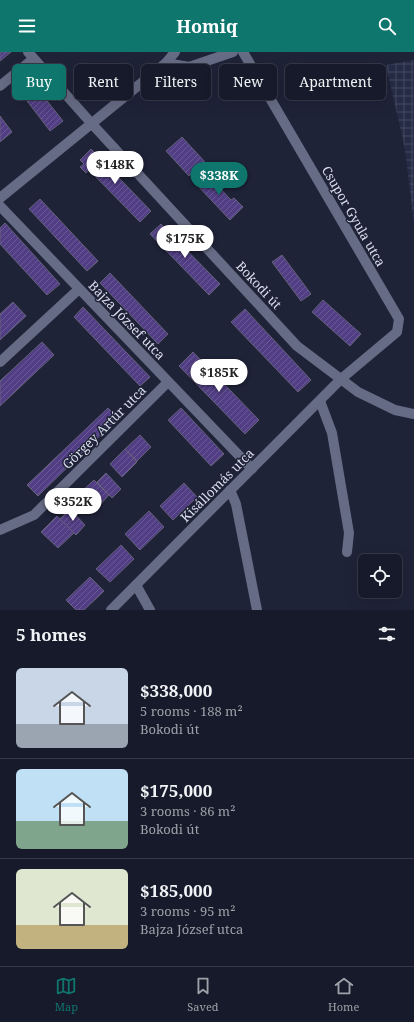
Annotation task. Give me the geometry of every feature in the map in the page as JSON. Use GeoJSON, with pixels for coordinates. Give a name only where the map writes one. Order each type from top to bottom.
{"type":"FeatureCollection","features":[{"type":"Feature","properties":{"kind":"street"},"geometry":{"type":"LineString","coordinates":[[0,198],[166,63],[175,52]]}},
{"type":"Feature","properties":{"kind":"street"},"geometry":{"type":"LineString","coordinates":[[166,63],[189,67],[233,52]]}},
{"type":"Feature","properties":{"kind":"street","name":"Csupor Gyula utca"},"geometry":{"type":"LineString","coordinates":[[243,52],[399,320],[398,332],[341,380]]}},
{"type":"Feature","properties":{"kind":"street"},"geometry":{"type":"LineString","coordinates":[[0,86],[31,56]]}},
{"type":"Feature","properties":{"kind":"street","name":"Bokodi út"},"geometry":{"type":"LineString","coordinates":[[31,56],[298,346],[358,392],[395,410],[414,414]]}},
{"type":"Feature","properties":{"kind":"street","name":"Bajza József utca"},"geometry":{"type":"LineString","coordinates":[[0,206],[252,469]]}},
{"type":"Feature","properties":{"kind":"street"},"geometry":{"type":"LineString","coordinates":[[0,362],[79,288]]}},
{"type":"Feature","properties":{"kind":"street","name":"Kisállomás utca"},"geometry":{"type":"LineString","coordinates":[[111,610],[341,380]]}},
{"type":"Feature","properties":{"kind":"street","name":"Görgey Artúr utca"},"geometry":{"type":"LineString","coordinates":[[0,530],[34,515],[168,382]]}},
{"type":"Feature","properties":{"kind":"street"},"geometry":{"type":"LineString","coordinates":[[320,401],[332,433],[349,533],[347,552]]}},
{"type":"Feature","properties":{"kind":"street"},"geometry":{"type":"LineString","coordinates":[[230,490],[236,504],[257,610]]}},
{"type":"Feature","properties":{"kind":"street"},"geometry":{"type":"LineString","coordinates":[[136,584],[150,610]]}},
{"type":"Feature","properties":{"kind":"shaded area"},"geometry":{"type":"Polygon","coordinates":[[[414,60],[414,223],[405,149],[386,65],[414,60]]]}},
{"type":"Feature","properties":{"kind":"building"},"geometry":{"type":"Polygon","coordinates":[[[0,52],[11,52],[0,61],[0,52]]]}},
{"type":"Feature","properties":{"kind":"building"},"geometry":{"type":"Polygon","coordinates":[[[26,100],[46,100],[63,121],[50,131],[26,100]]]}},
{"type":"Feature","properties":{"kind":"building"},"geometry":{"type":"Polygon","coordinates":[[[0,116],[12,132],[0,142],[0,116]]]}},
{"type":"Feature","properties":{"kind":"building"},"geometry":{"type":"Polygon","coordinates":[[[182,137],[205,162],[189,176],[166,151],[182,137]]]}},
{"type":"Feature","properties":{"kind":"building"},"geometry":{"type":"Polygon","coordinates":[[[91,149],[151,211],[140,222],[89,170],[86,173],[80,167],[84,164],[80,160],[91,149]]]}},
{"type":"Feature","properties":{"kind":"building"},"geometry":{"type":"Polygon","coordinates":[[[209,172],[218,181],[216,184],[231,200],[234,198],[243,207],[230,220],[196,184],[209,172]]]}},
{"type":"Feature","properties":{"kind":"building"},"geometry":{"type":"Polygon","coordinates":[[[40,199],[98,261],[87,271],[29,209],[40,199]]]}},
{"type":"Feature","properties":{"kind":"building"},"geometry":{"type":"Polygon","coordinates":[[[5,223],[60,284],[47,295],[0,244],[0,228],[5,223]]]}},
{"type":"Feature","properties":{"kind":"building"},"geometry":{"type":"Polygon","coordinates":[[[161,224],[220,284],[209,295],[150,234],[161,224]]]}},
{"type":"Feature","properties":{"kind":"building"},"geometry":{"type":"Polygon","coordinates":[[[282,255],[311,294],[301,301],[272,262],[282,255]]]}},
{"type":"Feature","properties":{"kind":"building"},"geometry":{"type":"Polygon","coordinates":[[[110,273],[168,334],[158,344],[100,283],[110,273]]]}},
{"type":"Feature","properties":{"kind":"building"},"geometry":{"type":"Polygon","coordinates":[[[323,300],[361,334],[350,346],[312,312],[323,300]]]}},
{"type":"Feature","properties":{"kind":"building"},"geometry":{"type":"Polygon","coordinates":[[[13,302],[26,316],[0,340],[0,314],[13,302]]]}},
{"type":"Feature","properties":{"kind":"building"},"geometry":{"type":"Polygon","coordinates":[[[83,307],[150,377],[140,386],[74,317],[83,307]]]}},
{"type":"Feature","properties":{"kind":"building"},"geometry":{"type":"Polygon","coordinates":[[[245,309],[311,380],[298,392],[231,322],[245,309]]]}},
{"type":"Feature","properties":{"kind":"building"},"geometry":{"type":"Polygon","coordinates":[[[42,342],[54,355],[0,406],[0,381],[42,342]]]}},
{"type":"Feature","properties":{"kind":"building"},"geometry":{"type":"Polygon","coordinates":[[[193,352],[259,420],[245,434],[179,366],[193,352]]]}},
{"type":"Feature","properties":{"kind":"building"},"geometry":{"type":"Polygon","coordinates":[[[108,408],[118,418],[38,496],[27,485],[108,408]]]}},
{"type":"Feature","properties":{"kind":"building"},"geometry":{"type":"Polygon","coordinates":[[[181,408],[224,454],[211,466],[168,420],[181,408]]]}},
{"type":"Feature","properties":{"kind":"building"},"geometry":{"type":"Polygon","coordinates":[[[140,435],[151,447],[137,461],[125,449],[140,435]]]}},
{"type":"Feature","properties":{"kind":"building"},"geometry":{"type":"Polygon","coordinates":[[[125,449],[137,462],[122,477],[110,464],[125,449]]]}},
{"type":"Feature","properties":{"kind":"building"},"geometry":{"type":"Polygon","coordinates":[[[106,473],[121,489],[112,498],[97,482],[106,473]]]}},
{"type":"Feature","properties":{"kind":"building"},"geometry":{"type":"Polygon","coordinates":[[[94,480],[109,495],[94,511],[78,495],[94,480]]]}},
{"type":"Feature","properties":{"kind":"building"},"geometry":{"type":"Polygon","coordinates":[[[184,483],[197,497],[173,520],[160,506],[184,483]]]}},
{"type":"Feature","properties":{"kind":"building"},"geometry":{"type":"Polygon","coordinates":[[[70,509],[85,525],[76,535],[60,519],[70,509]]]}},
{"type":"Feature","properties":{"kind":"building"},"geometry":{"type":"Polygon","coordinates":[[[149,511],[164,527],[140,550],[125,534],[149,511]]]}},
{"type":"Feature","properties":{"kind":"building"},"geometry":{"type":"Polygon","coordinates":[[[57,516],[74,533],[58,548],[41,532],[57,516]]]}},
{"type":"Feature","properties":{"kind":"building"},"geometry":{"type":"Polygon","coordinates":[[[121,545],[134,559],[110,582],[96,569],[121,545]]]}},
{"type":"Feature","properties":{"kind":"building"},"geometry":{"type":"Polygon","coordinates":[[[90,577],[104,591],[84,610],[76,610],[66,600],[90,577]]]}}]}
